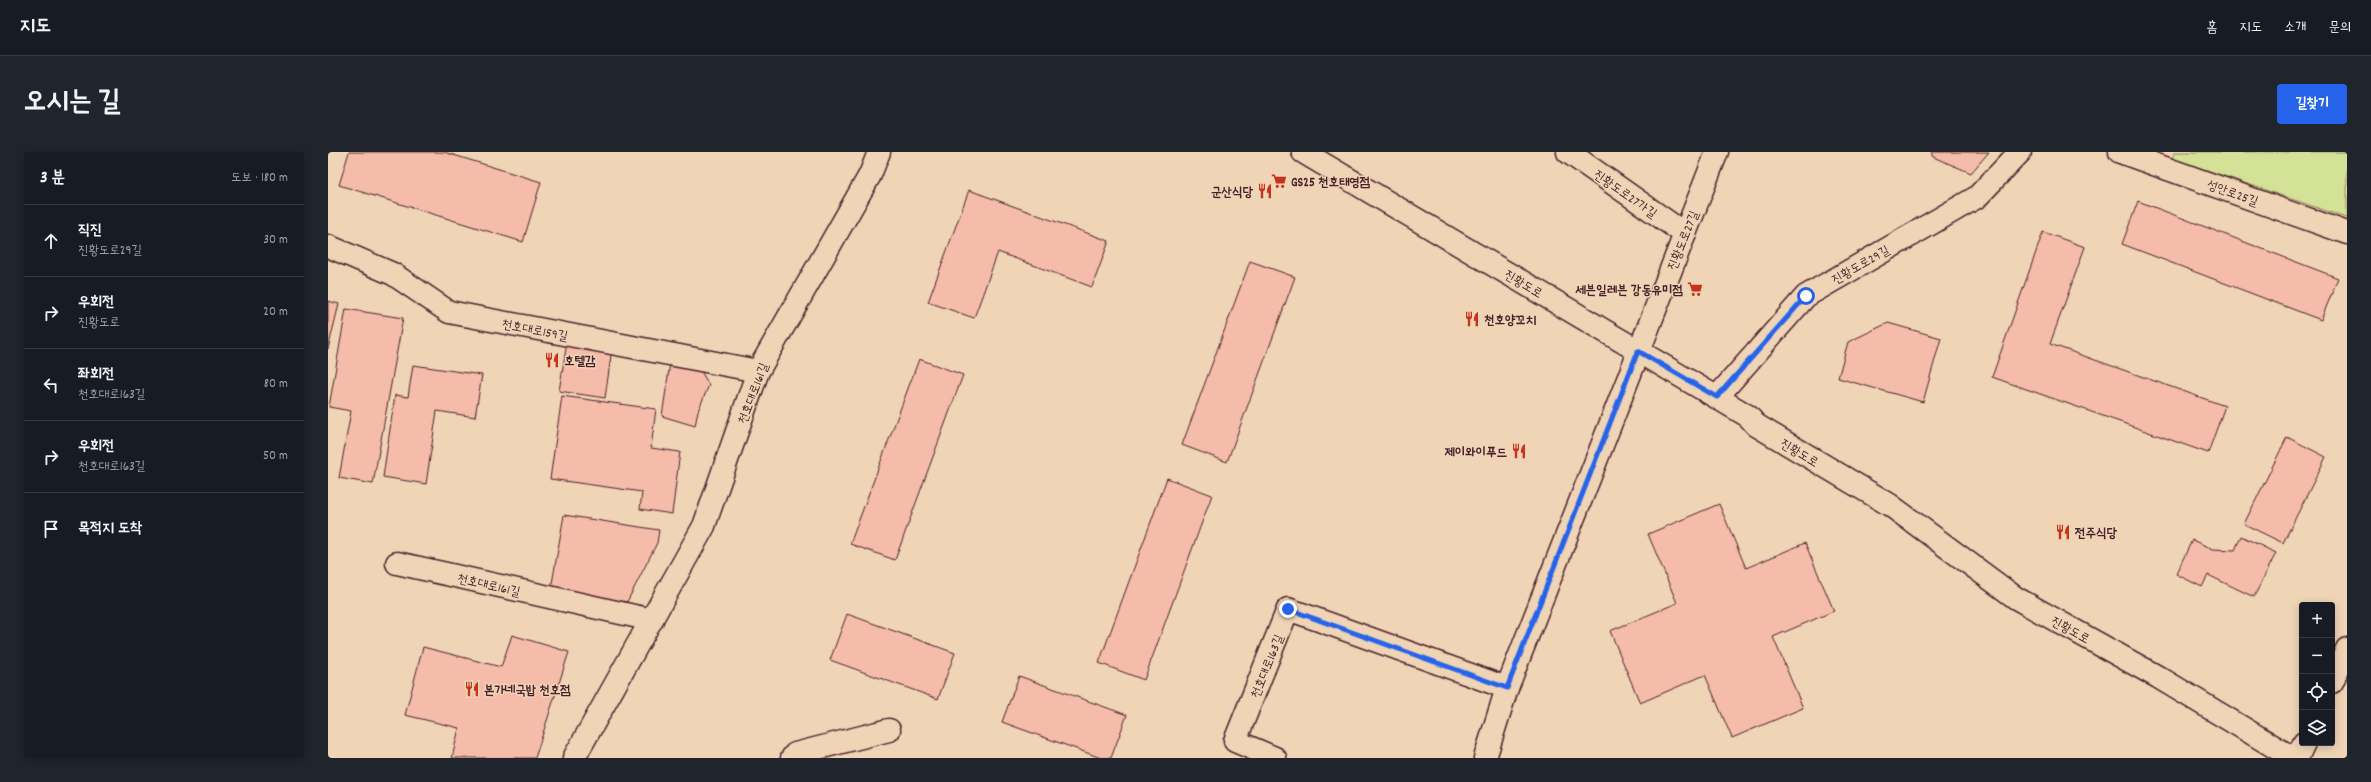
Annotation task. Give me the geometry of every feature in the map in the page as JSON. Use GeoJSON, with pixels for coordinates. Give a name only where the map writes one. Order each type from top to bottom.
{"type":"FeatureCollection","features":[{"type":"Feature","properties":{"kind":"street","name":"천호대로161길"},"geometry":{"type":"LineString","coordinates":[[574,758],[704,526],[758,371],[870,175],[879,152]]}},
{"type":"Feature","properties":{"kind":"street","name":"진황도로"},"geometry":{"type":"LineString","coordinates":[[1303,152],[1327,158],[1638,351],[1748,416],[1756,425],[1890,505],[2016,598],[2158,677],[2293,758]]}},
{"type":"Feature","properties":{"kind":"street","name":"진황도로27가길"},"geometry":{"type":"LineString","coordinates":[[1568,152],[1685,234]]}},
{"type":"Feature","properties":{"kind":"street","name":"진황도로27길"},"geometry":{"type":"LineString","coordinates":[[1638,351],[1718,152]]}},
{"type":"Feature","properties":{"kind":"street","name":"진황도로29길"},"geometry":{"type":"LineString","coordinates":[[1717,397],[1806,296],[1977,197],[2020,152]]}},
{"type":"Feature","properties":{"kind":"street","name":"성안로25길"},"geometry":{"type":"LineString","coordinates":[[2120,152],[2162,159],[2347,232]]}},
{"type":"Feature","properties":{"kind":"street","name":"천호대로159길"},"geometry":{"type":"LineString","coordinates":[[328,246],[394,274],[449,312],[758,371]]}},
{"type":"Feature","properties":{"kind":"street"},"geometry":{"type":"LineString","coordinates":[[1485,758],[1507,688],[1638,351]]}},
{"type":"Feature","properties":{"kind":"street","name":"천호대로161길"},"geometry":{"type":"LineString","coordinates":[[397,563],[652,620]]}},
{"type":"Feature","properties":{"kind":"street","name":"천호대로163길"},"geometry":{"type":"LineString","coordinates":[[1276,758],[1235,741],[1288,609],[1507,688]]}},
{"type":"Feature","properties":{"kind":"street"},"geometry":{"type":"LineString","coordinates":[[2335,675],[2347,649]]}},
{"type":"Feature","properties":{"kind":"street"},"geometry":{"type":"LineString","coordinates":[[792,758],[795,754],[889,730]]}},
{"type":"Feature","properties":{"kind":"street"},"geometry":{"type":"LineString","coordinates":[[2296,758],[2302,746]]}},
{"type":"Feature","properties":{"kind":"green space"},"geometry":{"type":"Polygon","coordinates":[[[2175,152],[2347,152],[2347,218],[2172,158],[2175,152]]]}},
{"type":"Feature","properties":{"kind":"building"},"geometry":{"type":"Polygon","coordinates":[[[349,152],[444,152],[541,182],[523,242],[339,185],[349,152]]]}},
{"type":"Feature","properties":{"kind":"building"},"geometry":{"type":"Polygon","coordinates":[[[1931,152],[1989,152],[1971,173],[1933,157],[1931,152]]]}},
{"type":"Feature","properties":{"kind":"building"},"geometry":{"type":"Polygon","coordinates":[[[969,190],[1109,241],[1092,287],[998,252],[974,318],[928,302],[969,190]]]}},
{"type":"Feature","properties":{"kind":"building"},"geometry":{"type":"Polygon","coordinates":[[[2138,201],[2338,278],[2321,320],[2122,244],[2138,201]]]}},
{"type":"Feature","properties":{"kind":"building"},"geometry":{"type":"Polygon","coordinates":[[[2043,232],[2085,247],[2050,344],[2225,406],[2208,453],[1992,377],[2043,232]]]}},
{"type":"Feature","properties":{"kind":"building"},"geometry":{"type":"Polygon","coordinates":[[[1250,261],[1295,277],[1227,462],[1182,445],[1250,261]]]}},
{"type":"Feature","properties":{"kind":"building"},"geometry":{"type":"Polygon","coordinates":[[[328,301],[339,304],[328,349],[328,301]]]}},
{"type":"Feature","properties":{"kind":"building"},"geometry":{"type":"Polygon","coordinates":[[[346,309],[403,318],[373,484],[339,478],[351,411],[329,407],[346,309]]]}},
{"type":"Feature","properties":{"kind":"building"},"geometry":{"type":"Polygon","coordinates":[[[1888,323],[1941,338],[1923,402],[1838,378],[1848,342],[1888,323]]]}},
{"type":"Feature","properties":{"kind":"building"},"geometry":{"type":"Polygon","coordinates":[[[567,342],[612,349],[605,398],[559,391],[567,342]]]}},
{"type":"Feature","properties":{"kind":"building"},"geometry":{"type":"Polygon","coordinates":[[[919,359],[963,375],[895,560],[850,544],[919,359]]]}},
{"type":"Feature","properties":{"kind":"building"},"geometry":{"type":"Polygon","coordinates":[[[670,363],[699,368],[709,385],[698,411],[695,426],[662,416],[670,363]]]}},
{"type":"Feature","properties":{"kind":"building"},"geometry":{"type":"Polygon","coordinates":[[[413,365],[482,375],[475,417],[437,411],[426,484],[383,477],[395,395],[408,397],[413,365]]]}},
{"type":"Feature","properties":{"kind":"building"},"geometry":{"type":"Polygon","coordinates":[[[562,396],[656,409],[651,448],[680,452],[672,514],[640,509],[642,492],[550,479],[562,396]]]}},
{"type":"Feature","properties":{"kind":"building"},"geometry":{"type":"Polygon","coordinates":[[[2287,437],[2326,457],[2283,543],[2244,524],[2287,437]]]}},
{"type":"Feature","properties":{"kind":"building"},"geometry":{"type":"Polygon","coordinates":[[[1167,478],[1212,495],[1144,680],[1099,663],[1167,478]]]}},
{"type":"Feature","properties":{"kind":"building"},"geometry":{"type":"Polygon","coordinates":[[[1719,504],[1746,568],[1805,543],[1834,611],[1773,637],[1803,708],[1732,738],[1705,675],[1640,703],[1610,631],[1677,603],[1648,534],[1719,504]]]}},
{"type":"Feature","properties":{"kind":"building"},"geometry":{"type":"Polygon","coordinates":[[[564,515],[659,530],[657,543],[627,602],[551,589],[564,515]]]}},
{"type":"Feature","properties":{"kind":"building"},"geometry":{"type":"Polygon","coordinates":[[[2241,536],[2276,553],[2254,597],[2208,575],[2202,587],[2176,574],[2192,540],[2213,549],[2235,550],[2241,536]]]}},
{"type":"Feature","properties":{"kind":"building"},"geometry":{"type":"Polygon","coordinates":[[[847,614],[955,653],[938,699],[830,660],[847,614]]]}},
{"type":"Feature","properties":{"kind":"building"},"geometry":{"type":"Polygon","coordinates":[[[512,635],[569,652],[535,758],[452,758],[459,728],[405,715],[423,647],[501,667],[512,635]]]}},
{"type":"Feature","properties":{"kind":"building"},"geometry":{"type":"Polygon","coordinates":[[[1019,676],[1127,715],[1111,758],[1101,758],[1002,722],[1019,676]]]}},
{"type":"Feature","properties":{"kind":"place","name":"GS25 천호태영점"},"geometry":{"type":"Point","coordinates":[1279,181]}},
{"type":"Feature","properties":{"kind":"place","name":"군산식당"},"geometry":{"type":"Point","coordinates":[1265,191]}},
{"type":"Feature","properties":{"kind":"place","name":"세븐일레븐 강동유미점"},"geometry":{"type":"Point","coordinates":[1695,289]}},
{"type":"Feature","properties":{"kind":"place","name":"천호양꼬치"},"geometry":{"type":"Point","coordinates":[1472,319]}},
{"type":"Feature","properties":{"kind":"place","name":"호텔감"},"geometry":{"type":"Point","coordinates":[552,360]}},
{"type":"Feature","properties":{"kind":"place","name":"제이와이푸드"},"geometry":{"type":"Point","coordinates":[1519,451]}},
{"type":"Feature","properties":{"kind":"place","name":"전주식당"},"geometry":{"type":"Point","coordinates":[2063,532]}},
{"type":"Feature","properties":{"kind":"place","name":"본가네국밥 천호점"},"geometry":{"type":"Point","coordinates":[472,689]}},
{"type":"Feature","properties":{"kind":"route"},"geometry":{"type":"LineString","coordinates":[[1288,609],[1507,688],[1638,351],[1717,397],[1806,296]]}}]}
